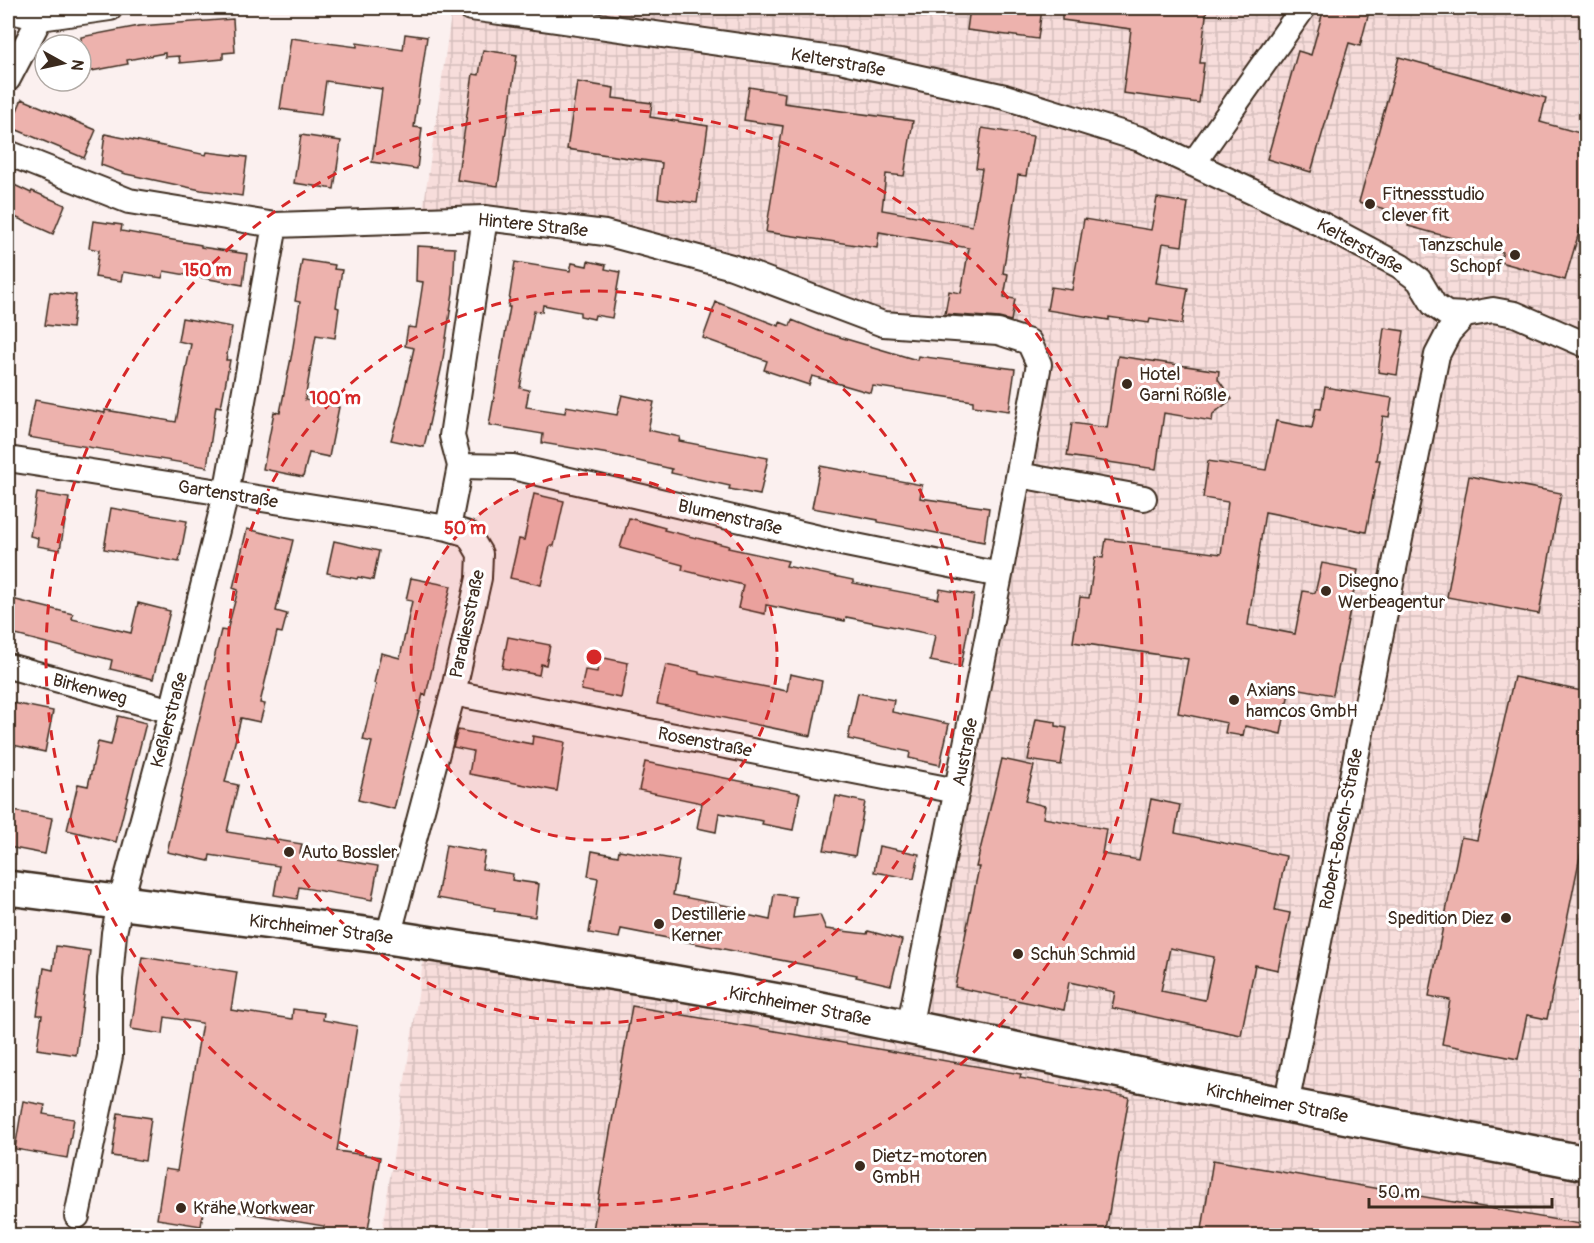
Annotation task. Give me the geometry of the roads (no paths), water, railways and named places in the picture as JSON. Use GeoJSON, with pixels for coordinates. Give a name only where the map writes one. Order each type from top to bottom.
{"type":"FeatureCollection","features":[{"type":"Feature","properties":{"kind":"street"},"geometry":{"type":"LineString","coordinates":[[10,10],[40,18],[110,8]]}},
{"type":"Feature","properties":{"kind":"street","name":"Kelterstraße"},"geometry":{"type":"LineString","coordinates":[[471,8],[840,60],[1005,97],[1140,139],[1321,224],[1400,266],[1419,280],[1434,305],[1447,314],[1465,315],[1493,310],[1515,314],[1587,345]]}},
{"type":"Feature","properties":{"kind":"street"},"geometry":{"type":"LineString","coordinates":[[1193,164],[1303,8]]}},
{"type":"Feature","properties":{"kind":"street"},"geometry":{"type":"LineString","coordinates":[[8,79],[40,18]]}},
{"type":"Feature","properties":{"kind":"street","name":"Hintere Straße"},"geometry":{"type":"LineString","coordinates":[[8,153],[129,201],[275,225],[485,218],[617,236],[732,267],[882,324],[998,332],[1029,342],[1039,364]]}},
{"type":"Feature","properties":{"kind":"street"},"geometry":{"type":"LineString","coordinates":[[448,528],[460,466],[452,436],[485,218]]}},
{"type":"Feature","properties":{"kind":"street","name":"Keßlerstraße"},"geometry":{"type":"LineString","coordinates":[[77,1216],[110,1056],[110,978],[114,933],[226,494],[275,225]]}},
{"type":"Feature","properties":{"kind":"street","name":"Robert-Bosch-Straße"},"geometry":{"type":"LineString","coordinates":[[1286,1105],[1437,355],[1449,332],[1465,315]]}},
{"type":"Feature","properties":{"kind":"street","name":"Austraße"},"geometry":{"type":"LineString","coordinates":[[909,1028],[1000,574],[1039,364]]}},
{"type":"Feature","properties":{"kind":"street","name":"Gartenstraße"},"geometry":{"type":"LineString","coordinates":[[8,459],[448,528]]}},
{"type":"Feature","properties":{"kind":"street","name":"Blumenstraße"},"geometry":{"type":"LineString","coordinates":[[460,466],[513,467],[836,542],[1000,574]]}},
{"type":"Feature","properties":{"kind":"street"},"geometry":{"type":"LineString","coordinates":[[1019,475],[1144,498]]}},
{"type":"Feature","properties":{"kind":"street","name":"Paradiesstraße"},"geometry":{"type":"LineString","coordinates":[[388,937],[453,693],[479,578],[480,554],[468,534],[448,528]]}},
{"type":"Feature","properties":{"kind":"street","name":"Birkenweg"},"geometry":{"type":"LineString","coordinates":[[8,666],[172,711]]}},
{"type":"Feature","properties":{"kind":"street","name":"Rosenstraße"},"geometry":{"type":"LineString","coordinates":[[453,693],[957,791]]}},
{"type":"Feature","properties":{"kind":"street","name":"Kirchheimer Straße"},"geometry":{"type":"LineString","coordinates":[[8,888],[388,937],[660,980],[1587,1163]]}},
{"type":"Feature","properties":{"kind":"place","name":"Fitnessstudio clever fit"},"geometry":{"type":"Point","coordinates":[1370,204]}},
{"type":"Feature","properties":{"kind":"place","name":"Tanzschule Schopf"},"geometry":{"type":"Point","coordinates":[1515,255]}},
{"type":"Feature","properties":{"kind":"place","name":"Hotel Garni Rößle"},"geometry":{"type":"Point","coordinates":[1127,384]}},
{"type":"Feature","properties":{"kind":"place","name":"Disegno Werbeagentur"},"geometry":{"type":"Point","coordinates":[1326,591]}},
{"type":"Feature","properties":{"kind":"place","name":"Axians hamcos GmbH"},"geometry":{"type":"Point","coordinates":[1234,700]}},
{"type":"Feature","properties":{"kind":"place","name":"Auto Bossler"},"geometry":{"type":"Point","coordinates":[289,852]}},
{"type":"Feature","properties":{"kind":"place","name":"Spedition Diez"},"geometry":{"type":"Point","coordinates":[1506,918]}},
{"type":"Feature","properties":{"kind":"place","name":"Destillerie Kerner"},"geometry":{"type":"Point","coordinates":[659,924]}},
{"type":"Feature","properties":{"kind":"place","name":"Schuh Schmid"},"geometry":{"type":"Point","coordinates":[1018,954]}},
{"type":"Feature","properties":{"kind":"place","name":"Dietz‐motoren GmbH"},"geometry":{"type":"Point","coordinates":[860,1166]}},
{"type":"Feature","properties":{"kind":"place","name":"Krähe Workwear"},"geometry":{"type":"Point","coordinates":[181,1208]}}]}
